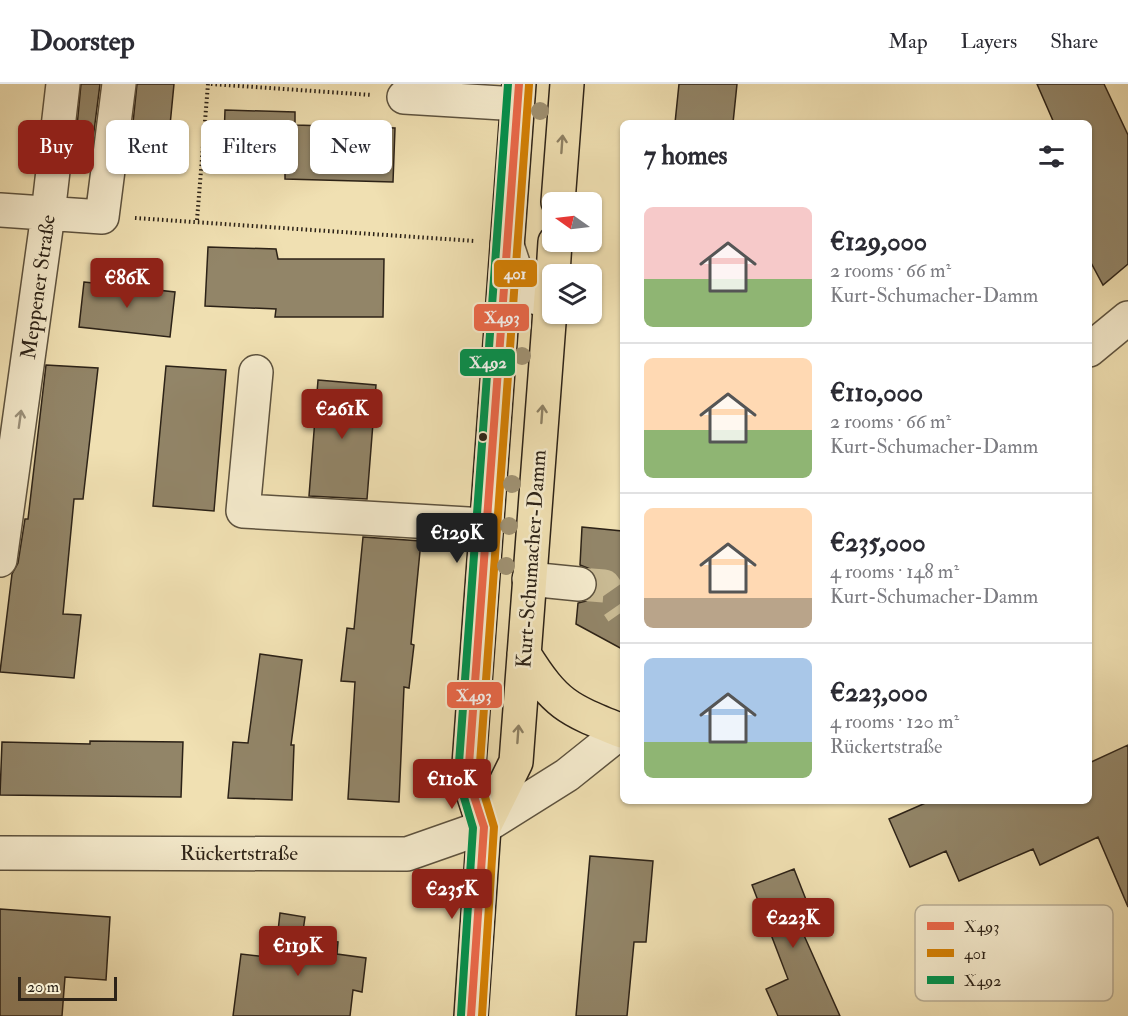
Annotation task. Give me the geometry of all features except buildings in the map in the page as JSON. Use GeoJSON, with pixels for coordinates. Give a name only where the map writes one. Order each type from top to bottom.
{"type":"FeatureCollection","features":[{"type":"Feature","properties":{"kind":"main road"},"geometry":{"type":"LineString","coordinates":[[559,192],[567,84]]}},
{"type":"Feature","properties":{"kind":"main road","name":"Kurt-Schumacher-Damm"},"geometry":{"type":"LineString","coordinates":[[471,1016],[484,827],[468,778],[518,94]]}},
{"type":"Feature","properties":{"kind":"main road","name":"Kurt-Schumacher-Damm"},"geometry":{"type":"LineString","coordinates":[[484,827],[516,762],[549,324]]}},
{"type":"Feature","properties":{"kind":"main road"},"geometry":{"type":"LineString","coordinates":[[524,654],[545,687],[572,711],[620,730]]}},
{"type":"Feature","properties":{"kind":"street","name":"Meppener Straße"},"geometry":{"type":"LineString","coordinates":[[0,560],[48,214],[63,84]]}},
{"type":"Feature","properties":{"kind":"street"},"geometry":{"type":"LineString","coordinates":[[0,210],[102,217],[119,84]]}},
{"type":"Feature","properties":{"kind":"street"},"geometry":{"type":"LineString","coordinates":[[404,97],[518,94]]}},
{"type":"Feature","properties":{"kind":"street"},"geometry":{"type":"LineString","coordinates":[[507,243],[523,294],[542,289]]}},
{"type":"Feature","properties":{"kind":"street"},"geometry":{"type":"LineString","coordinates":[[1092,348],[1128,318]]}},
{"type":"Feature","properties":{"kind":"street"},"geometry":{"type":"LineString","coordinates":[[256,372],[243,511],[485,525]]}},
{"type":"Feature","properties":{"kind":"street"},"geometry":{"type":"LineString","coordinates":[[529,579],[579,584]]}},
{"type":"Feature","properties":{"kind":"street","name":"Rückertstraße"},"geometry":{"type":"LineString","coordinates":[[0,853],[407,854],[484,827],[567,775],[620,733]]}},
{"type":"Feature","properties":{"kind":"path"},"geometry":{"type":"LineString","coordinates":[[197,220],[210,84],[404,97]]}},
{"type":"Feature","properties":{"kind":"path"},"geometry":{"type":"LineString","coordinates":[[102,217],[197,220],[507,243]]}},
{"type":"Feature","properties":{"kind":"tunnel"},"geometry":{"type":"LineString","coordinates":[[579,584],[604,586],[620,609]]}},
{"type":"Feature","properties":{"kind":"transit line","name":"X492"},"geometry":{"type":"LineString","coordinates":[[461,1015],[473,828],[458,777],[508,84]]}},
{"type":"Feature","properties":{"kind":"transit line","name":"X493"},"geometry":{"type":"LineString","coordinates":[[471,1016],[484,827],[468,778],[519,84]]}},
{"type":"Feature","properties":{"kind":"transit line","name":"401"},"geometry":{"type":"LineString","coordinates":[[482,1016],[494,827],[479,777],[529,85]]}}]}
